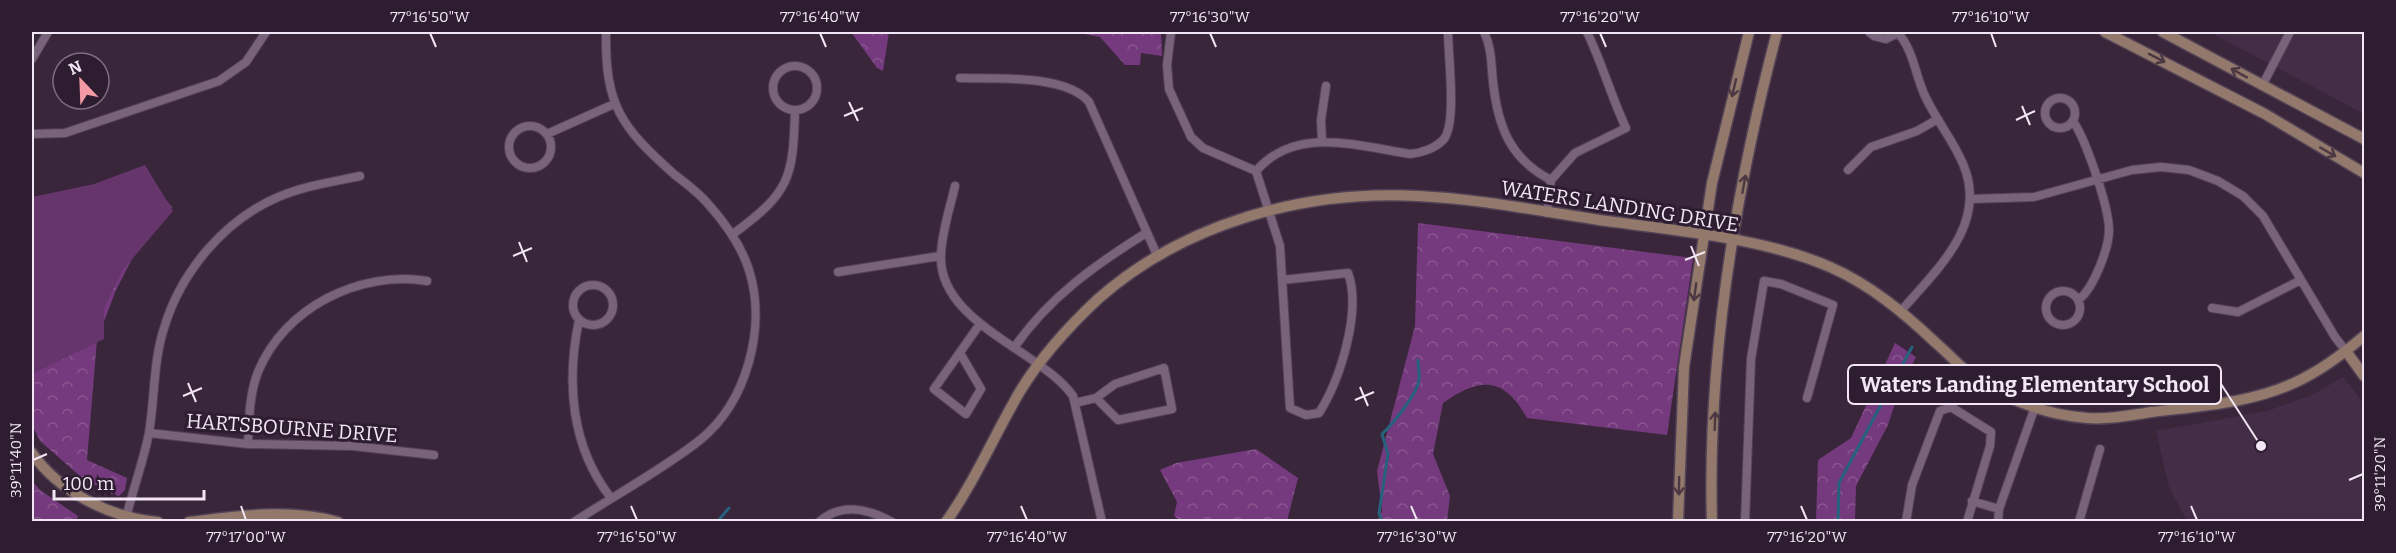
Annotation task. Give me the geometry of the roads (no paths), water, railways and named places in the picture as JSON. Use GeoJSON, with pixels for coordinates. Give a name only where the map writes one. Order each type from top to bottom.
{"type":"FeatureCollection","features":[{"type":"Feature","properties":{"kind":"street"},"geometry":{"type":"LineString","coordinates":[[32,59],[48,32]]}},
{"type":"Feature","properties":{"kind":"street"},"geometry":{"type":"LineString","coordinates":[[32,134],[65,133],[219,81],[246,62],[266,32]]}},
{"type":"Feature","properties":{"kind":"street"},"geometry":{"type":"LineString","coordinates":[[574,522],[701,439],[725,412],[741,383],[754,346],[756,308],[749,271],[733,234],[708,203],[639,143],[626,126],[614,104],[605,63],[606,32]]}},
{"type":"Feature","properties":{"kind":"street"},"geometry":{"type":"LineString","coordinates":[[1171,32],[1167,65],[1168,89],[1191,137],[1203,148],[1256,171],[1280,246],[1282,280],[1290,408],[1306,415],[1319,413],[1337,380],[1354,288],[1348,273],[1282,280]]}},
{"type":"Feature","properties":{"kind":"street"},"geometry":{"type":"LineString","coordinates":[[1256,171],[1276,153],[1322,140],[1410,154],[1421,153],[1438,144],[1445,137],[1450,118],[1448,32]]}},
{"type":"Feature","properties":{"kind":"street"},"geometry":{"type":"LineString","coordinates":[[1547,213],[1551,180],[1575,153],[1626,128],[1609,90],[1603,65],[1587,32]]}},
{"type":"Feature","properties":{"kind":"street"},"geometry":{"type":"LineString","coordinates":[[1678,522],[1684,367],[1703,234],[1734,88],[1749,32]]}},
{"type":"Feature","properties":{"kind":"street"},"geometry":{"type":"LineString","coordinates":[[1712,522],[1719,336],[1758,106],[1778,32]]}},
{"type":"Feature","properties":{"kind":"street"},"geometry":{"type":"LineString","coordinates":[[1869,32],[1886,39],[1899,32],[1906,42],[1924,95],[1964,165],[1970,184],[1967,222],[1958,243],[1901,311]]}},
{"type":"Feature","properties":{"kind":"street"},"geometry":{"type":"LineString","coordinates":[[2105,32],[2265,114],[2364,173]]}},
{"type":"Feature","properties":{"kind":"street"},"geometry":{"type":"LineString","coordinates":[[2163,32],[2364,140]]}},
{"type":"Feature","properties":{"kind":"street"},"geometry":{"type":"LineString","coordinates":[[2262,86],[2290,32]]}},
{"type":"Feature","properties":{"kind":"street"},"geometry":{"type":"LineString","coordinates":[[1488,33],[1498,110],[1512,150],[1536,172],[1551,180]]}},
{"type":"Feature","properties":{"kind":"street"},"geometry":{"type":"LineString","coordinates":[[794,66],[808,69],[813,74],[818,87],[813,101],[802,109],[795,110],[782,105],[773,88],[782,70],[794,66]]}},
{"type":"Feature","properties":{"kind":"street"},"geometry":{"type":"LineString","coordinates":[[960,78],[1043,82],[1082,93],[1089,102],[1157,255]]}},
{"type":"Feature","properties":{"kind":"street"},"geometry":{"type":"LineString","coordinates":[[1322,140],[1321,120],[1326,86]]}},
{"type":"Feature","properties":{"kind":"street"},"geometry":{"type":"LineString","coordinates":[[547,134],[614,104]]}},
{"type":"Feature","properties":{"kind":"street"},"geometry":{"type":"LineString","coordinates":[[733,234],[769,207],[786,181],[794,155],[795,110]]}},
{"type":"Feature","properties":{"kind":"street"},"geometry":{"type":"LineString","coordinates":[[1848,170],[1871,147],[1917,131],[1938,119]]}},
{"type":"Feature","properties":{"kind":"street"},"geometry":{"type":"LineString","coordinates":[[2073,121],[2081,132],[2097,180],[2109,229],[2105,251],[2086,295],[2078,300]]}},
{"type":"Feature","properties":{"kind":"street"},"geometry":{"type":"LineString","coordinates":[[528,126],[536,126],[547,134],[551,148],[547,161],[541,166],[528,169],[515,163],[508,150],[508,143],[515,131],[528,126]]}},
{"type":"Feature","properties":{"kind":"street"},"geometry":{"type":"LineString","coordinates":[[1970,199],[2034,197],[2132,170],[2161,167],[2189,170],[2218,181],[2243,196],[2263,216],[2301,280],[2364,376]]}},
{"type":"Feature","properties":{"kind":"street"},"geometry":{"type":"LineString","coordinates":[[126,519],[149,433],[158,356],[165,325],[181,285],[207,250],[238,220],[275,198],[313,185],[360,176]]}},
{"type":"Feature","properties":{"kind":"street"},"geometry":{"type":"LineString","coordinates":[[955,186],[940,256],[946,280],[956,298],[980,324],[1066,386],[1075,403],[1102,522]]}},
{"type":"Feature","properties":{"kind":"street","name":"WATERS LANDING DRIVE"},"geometry":{"type":"LineString","coordinates":[[946,522],[964,496],[1038,364],[1069,327],[1098,299],[1157,255],[1210,229],[1270,211],[1335,199],[1414,196],[1703,234],[1789,252],[1833,268],[1861,283],[1901,311],[1978,380],[2035,407],[2085,418],[2104,419],[2239,399],[2295,383],[2322,369],[2364,336]]}},
{"type":"Feature","properties":{"kind":"street"},"geometry":{"type":"LineString","coordinates":[[1014,348],[1027,330],[1074,282],[1146,233]]}},
{"type":"Feature","properties":{"kind":"street"},"geometry":{"type":"LineString","coordinates":[[838,272],[940,256]]}},
{"type":"Feature","properties":{"kind":"street"},"geometry":{"type":"LineString","coordinates":[[248,444],[249,406],[258,372],[275,340],[297,316],[326,298],[355,287],[405,278],[427,281]]}},
{"type":"Feature","properties":{"kind":"street"},"geometry":{"type":"LineString","coordinates":[[2212,308],[2238,312],[2301,280]]}},
{"type":"Feature","properties":{"kind":"street"},"geometry":{"type":"LineString","coordinates":[[1745,522],[1751,359],[1764,281],[1781,284],[1833,305],[1807,398]]}},
{"type":"Feature","properties":{"kind":"street"},"geometry":{"type":"LineString","coordinates":[[579,320],[592,325],[598,324],[609,316],[613,303],[607,291],[596,285],[578,291],[573,302],[579,320],[575,341],[574,410],[578,434],[593,472],[611,498]]}},
{"type":"Feature","properties":{"kind":"street"},"geometry":{"type":"LineString","coordinates":[[2059,291],[2070,292],[2078,300],[2080,310],[2070,323],[2060,324],[2048,314],[2047,303],[2059,291]]}},
{"type":"Feature","properties":{"kind":"street"},"geometry":{"type":"LineString","coordinates":[[960,353],[981,389],[966,414],[934,390],[980,324]]}},
{"type":"Feature","properties":{"kind":"street"},"geometry":{"type":"LineString","coordinates":[[1075,403],[1096,398],[1115,384],[1164,368],[1172,409],[1118,420],[1096,398]]}},
{"type":"Feature","properties":{"kind":"street"},"geometry":{"type":"LineString","coordinates":[[1906,522],[1912,485],[1940,411],[1945,407],[1951,407],[1990,432],[1990,446],[1967,522]]}},
{"type":"Feature","properties":{"kind":"street"},"geometry":{"type":"LineString","coordinates":[[1998,522],[1999,509],[2035,407]]}},
{"type":"Feature","properties":{"kind":"street","name":"HARTSBOURNE DRIVE"},"geometry":{"type":"LineString","coordinates":[[149,433],[248,444],[353,446],[434,455]]}},
{"type":"Feature","properties":{"kind":"street"},"geometry":{"type":"LineString","coordinates":[[2079,522],[2100,449]]}},
{"type":"Feature","properties":{"kind":"street"},"geometry":{"type":"LineString","coordinates":[[32,453],[64,486],[86,499],[126,519],[158,522]]}},
{"type":"Feature","properties":{"kind":"street"},"geometry":{"type":"LineString","coordinates":[[1972,501],[1999,509]]}},
{"type":"Feature","properties":{"kind":"street"},"geometry":{"type":"LineString","coordinates":[[819,522],[837,511],[852,509],[871,512],[892,522]]}},
{"type":"Feature","properties":{"kind":"street"},"geometry":{"type":"LineString","coordinates":[[189,522],[266,513],[313,514],[338,522]]}},
{"type":"Feature","properties":{"kind":"waterway"},"geometry":{"type":"LineString","coordinates":[[1838,522],[1839,483],[1912,347]]}},
{"type":"Feature","properties":{"kind":"waterway"},"geometry":{"type":"LineString","coordinates":[[1382,522],[1379,513],[1388,454],[1382,434],[1414,393],[1419,380],[1418,360]]}},
{"type":"Feature","properties":{"kind":"waterway"},"geometry":{"type":"LineString","coordinates":[[717,522],[729,508]]}},
{"type":"Feature","properties":{"kind":"place","name":"Waters Landing Elementary School"},"geometry":{"type":"Point","coordinates":[2261,446]}}]}
